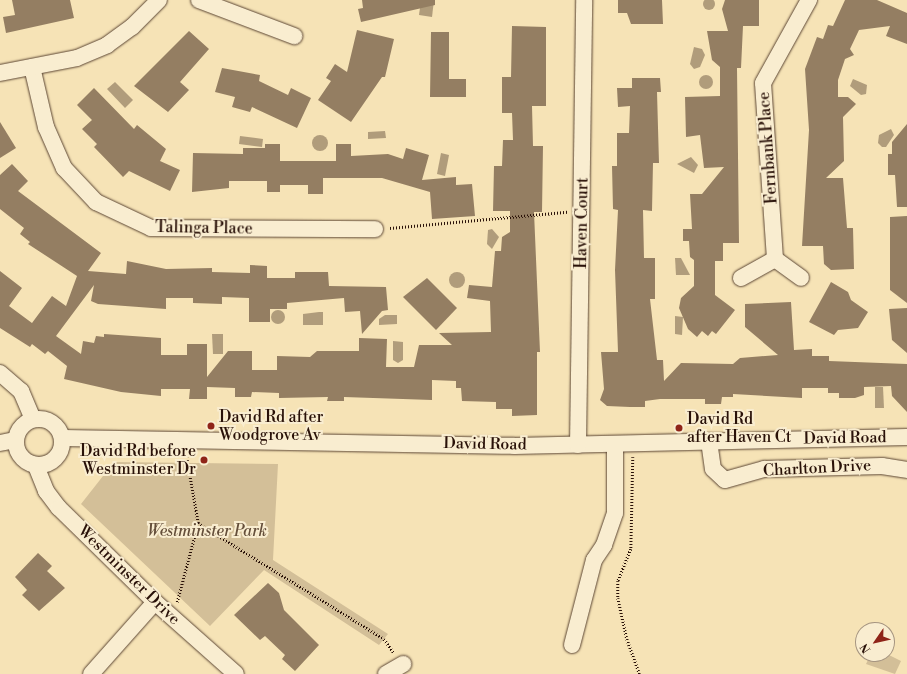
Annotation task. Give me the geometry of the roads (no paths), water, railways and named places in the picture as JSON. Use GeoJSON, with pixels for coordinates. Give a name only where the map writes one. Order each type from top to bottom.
{"type":"FeatureCollection","features":[{"type":"Feature","properties":{"kind":"street"},"geometry":{"type":"LineString","coordinates":[[0,74],[77,58],[107,45],[132,27],[159,0]]}},
{"type":"Feature","properties":{"kind":"street"},"geometry":{"type":"LineString","coordinates":[[199,0],[294,36]]}},
{"type":"Feature","properties":{"kind":"street","name":"Haven Court"},"geometry":{"type":"LineString","coordinates":[[578,446],[583,210],[584,0]]}},
{"type":"Feature","properties":{"kind":"street","name":"Fernbank Place"},"geometry":{"type":"LineString","coordinates":[[775,259],[763,83],[808,0]]}},
{"type":"Feature","properties":{"kind":"street","name":"Talinga Place"},"geometry":{"type":"LineString","coordinates":[[32,67],[46,127],[64,168],[96,202],[151,228],[375,229]]}},
{"type":"Feature","properties":{"kind":"street"},"geometry":{"type":"LineString","coordinates":[[741,278],[775,259],[801,278]]}},
{"type":"Feature","properties":{"kind":"street"},"geometry":{"type":"LineString","coordinates":[[0,373],[21,392],[33,419]]}},
{"type":"Feature","properties":{"kind":"street"},"geometry":{"type":"LineString","coordinates":[[33,419],[55,424],[63,438],[56,459],[36,466],[23,460],[8,441],[21,427],[33,419]]}},
{"type":"Feature","properties":{"kind":"street","name":"David Road"},"geometry":{"type":"LineString","coordinates":[[63,438],[578,446],[633,443],[907,437]]}},
{"type":"Feature","properties":{"kind":"street","name":"Charlton Drive"},"geometry":{"type":"LineString","coordinates":[[709,441],[713,469],[725,480],[764,469],[882,466],[907,470]]}},
{"type":"Feature","properties":{"kind":"street"},"geometry":{"type":"LineString","coordinates":[[572,645],[594,560],[604,545],[615,513],[615,444]]}},
{"type":"Feature","properties":{"kind":"street","name":"Westminster Drive"},"geometry":{"type":"LineString","coordinates":[[36,466],[46,491],[59,508],[172,618],[236,674]]}},
{"type":"Feature","properties":{"kind":"street"},"geometry":{"type":"LineString","coordinates":[[91,674],[155,602]]}},
{"type":"Feature","properties":{"kind":"street"},"geometry":{"type":"LineString","coordinates":[[386,674],[403,664]]}},
{"type":"Feature","properties":{"kind":"place","name":"David Rd after Woodgrove Av"},"geometry":{"type":"Point","coordinates":[211,426]}},
{"type":"Feature","properties":{"kind":"place","name":"David Rd after Haven Ct"},"geometry":{"type":"Point","coordinates":[679,428]}},
{"type":"Feature","properties":{"kind":"place","name":"David Rd before Westminster Dr"},"geometry":{"type":"Point","coordinates":[204,460]}},
{"type":"Feature","properties":{"kind":"park label","name":"Westminster Park"},"geometry":{"type":"Point","coordinates":[207,531]}}]}
